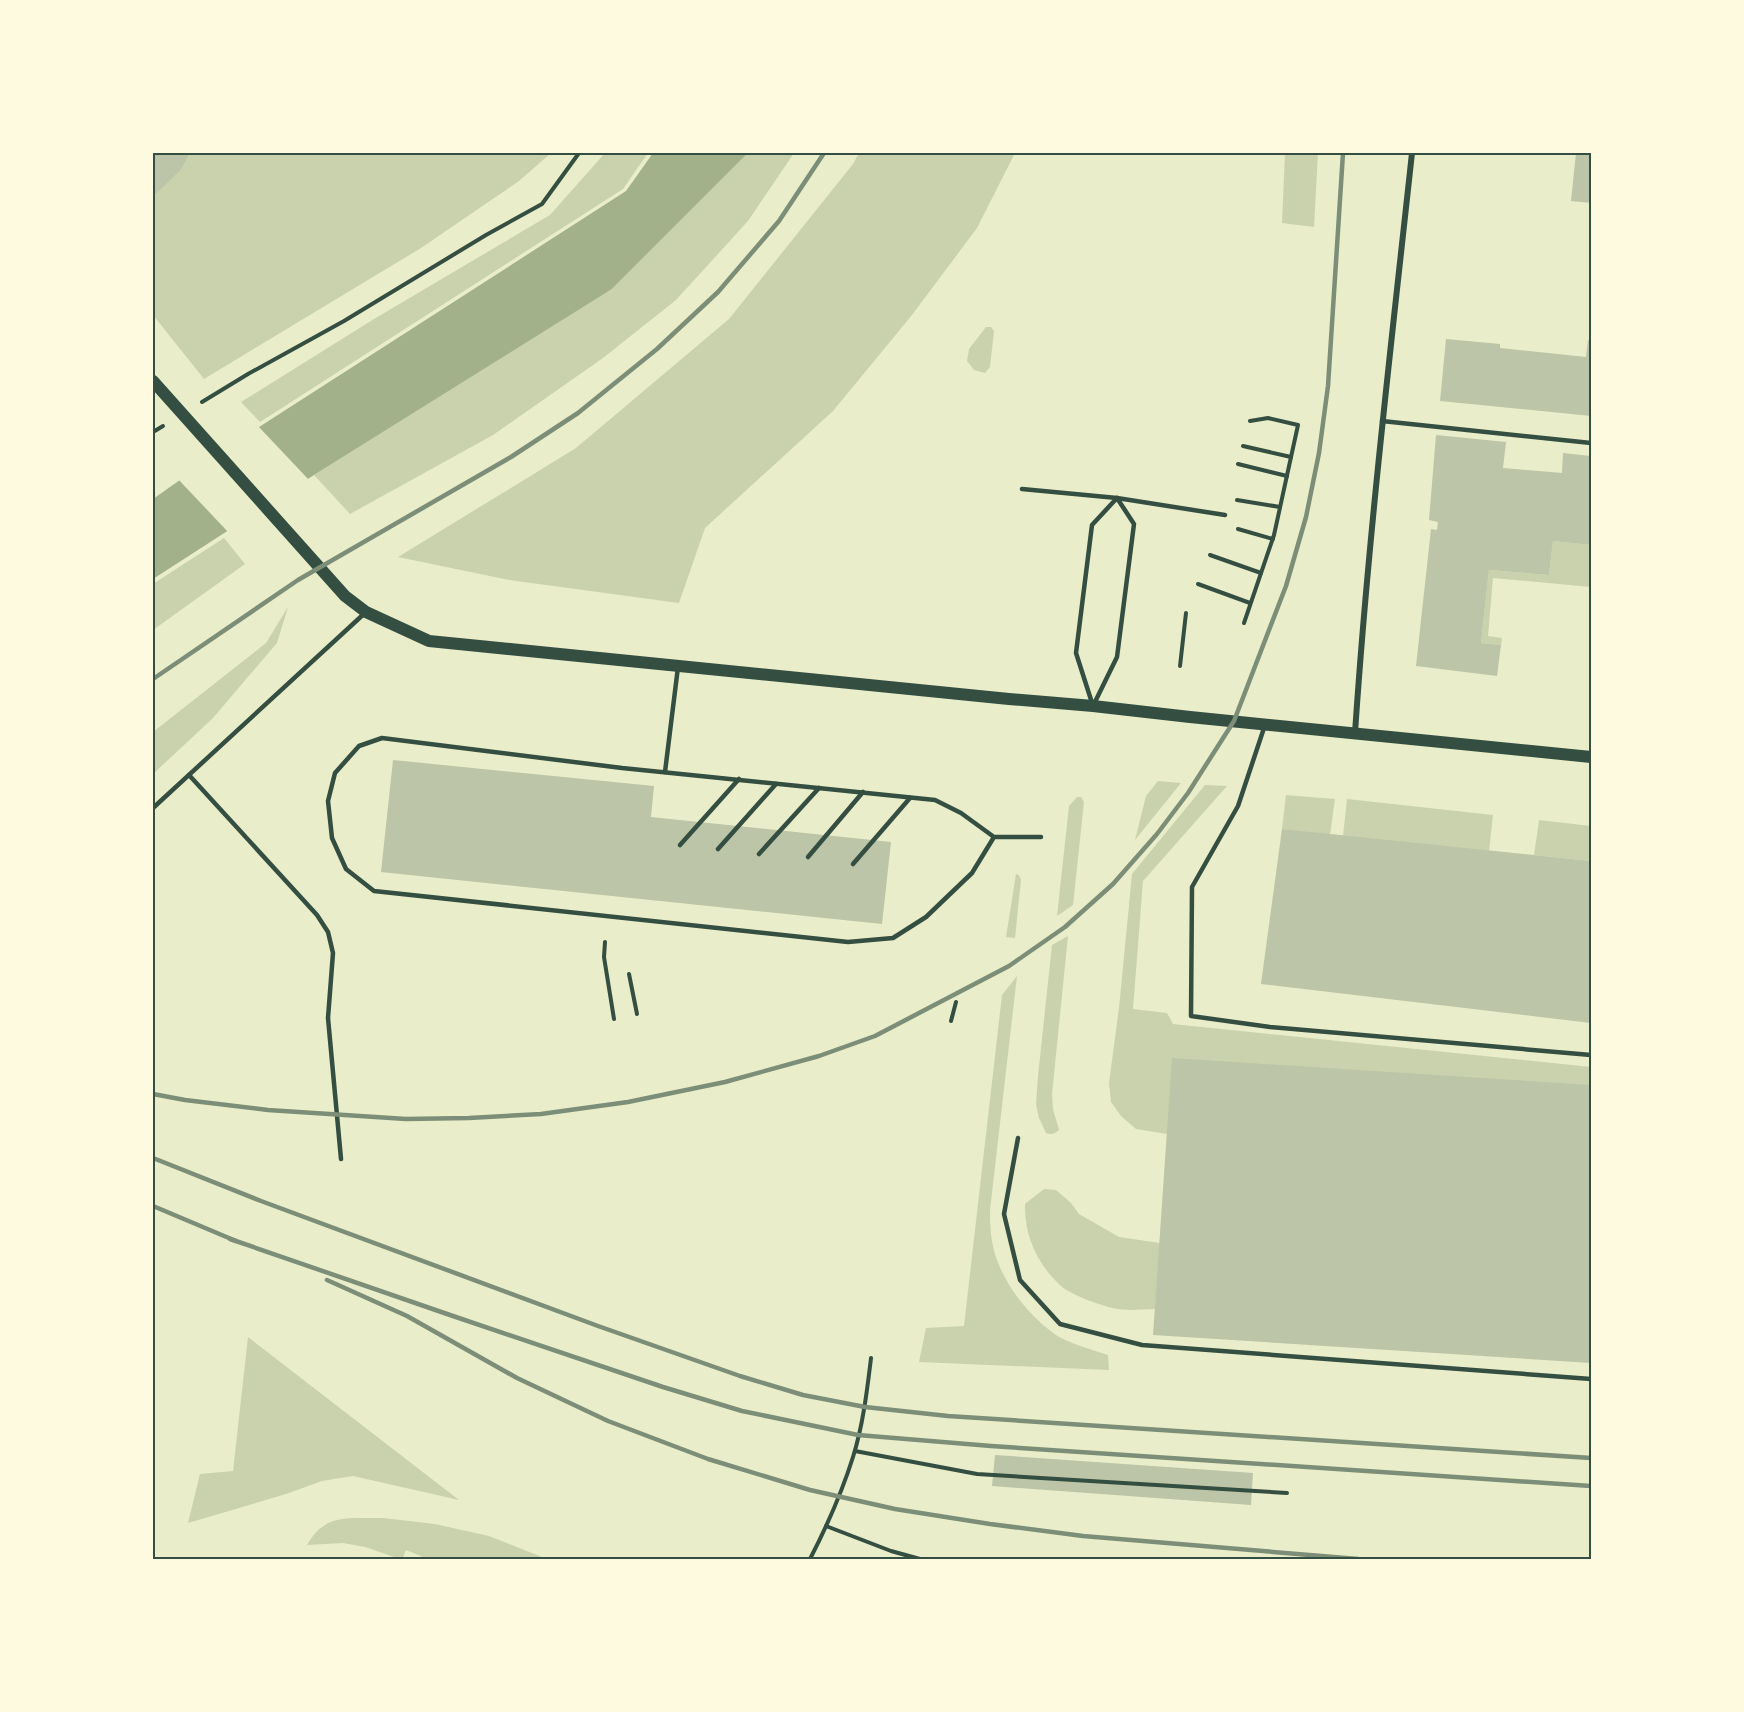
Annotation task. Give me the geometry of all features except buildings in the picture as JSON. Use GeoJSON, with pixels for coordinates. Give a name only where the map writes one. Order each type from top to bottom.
{"type":"FeatureCollection","features":[{"type":"Feature","properties":{"kind":"main road"},"geometry":{"type":"LineString","coordinates":[[153,381],[345,596],[366,612],[429,641],[1591,757]]}},
{"type":"Feature","properties":{"kind":"street"},"geometry":{"type":"LineString","coordinates":[[1355,733],[1383,421],[1412,153]]}},
{"type":"Feature","properties":{"kind":"lane"},"geometry":{"type":"LineString","coordinates":[[1383,421],[1591,443]]}},
{"type":"Feature","properties":{"kind":"lane"},"geometry":{"type":"LineString","coordinates":[[1022,489],[1117,498],[1225,515]]}},
{"type":"Feature","properties":{"kind":"lane"},"geometry":{"type":"LineString","coordinates":[[1093,706],[1117,657],[1134,524],[1117,498]]}},
{"type":"Feature","properties":{"kind":"lane"},"geometry":{"type":"LineString","coordinates":[[1093,706],[1076,653],[1092,525],[1117,498]]}},
{"type":"Feature","properties":{"kind":"lane"},"geometry":{"type":"LineString","coordinates":[[153,808],[366,612]]}},
{"type":"Feature","properties":{"kind":"lane"},"geometry":{"type":"LineString","coordinates":[[665,772],[679,666]]}},
{"type":"Feature","properties":{"kind":"lane"},"geometry":{"type":"LineString","coordinates":[[1265,725],[1238,807],[1192,887],[1191,1016],[1270,1027],[1591,1055]]}},
{"type":"Feature","properties":{"kind":"lane"},"geometry":{"type":"LineString","coordinates":[[994,837],[972,873],[926,917],[893,938],[848,942],[374,891],[346,869],[332,838],[328,801],[335,773],[360,746],[382,738],[665,772],[935,800],[961,813],[994,837],[1041,837]]}},
{"type":"Feature","properties":{"kind":"lane"},"geometry":{"type":"LineString","coordinates":[[189,775],[317,915],[328,932],[333,953],[328,1018],[341,1159]]}},
{"type":"Feature","properties":{"kind":"lane"},"geometry":{"type":"LineString","coordinates":[[680,845],[739,779]]}},
{"type":"Feature","properties":{"kind":"lane"},"geometry":{"type":"LineString","coordinates":[[718,849],[776,784]]}},
{"type":"Feature","properties":{"kind":"lane"},"geometry":{"type":"LineString","coordinates":[[759,854],[819,788]]}},
{"type":"Feature","properties":{"kind":"lane"},"geometry":{"type":"LineString","coordinates":[[808,857],[864,792]]}},
{"type":"Feature","properties":{"kind":"lane"},"geometry":{"type":"LineString","coordinates":[[853,864],[910,798]]}},
{"type":"Feature","properties":{"kind":"lane"},"geometry":{"type":"LineString","coordinates":[[1018,1138],[1004,1214],[1020,1280],[1060,1324],[1142,1345],[1591,1379]]}},
{"type":"Feature","properties":{"kind":"path"},"geometry":{"type":"LineString","coordinates":[[248,374],[344,321],[486,235],[542,204],[579,153]]}},
{"type":"Feature","properties":{"kind":"path"},"geometry":{"type":"LineString","coordinates":[[1244,623],[1273,539],[1298,425],[1268,418],[1250,421]]}},
{"type":"Feature","properties":{"kind":"path"},"geometry":{"type":"LineString","coordinates":[[1243,446],[1291,457]]}},
{"type":"Feature","properties":{"kind":"path"},"geometry":{"type":"LineString","coordinates":[[1238,464],[1287,476]]}},
{"type":"Feature","properties":{"kind":"path"},"geometry":{"type":"LineString","coordinates":[[1230,498],[1280,507]]}},
{"type":"Feature","properties":{"kind":"path"},"geometry":{"type":"LineString","coordinates":[[1233,528],[1273,539]]}},
{"type":"Feature","properties":{"kind":"path"},"geometry":{"type":"LineString","coordinates":[[1210,555],[1261,573]]}},
{"type":"Feature","properties":{"kind":"path"},"geometry":{"type":"LineString","coordinates":[[1198,584],[1250,603]]}},
{"type":"Feature","properties":{"kind":"path"},"geometry":{"type":"LineString","coordinates":[[1180,666],[1186,613]]}},
{"type":"Feature","properties":{"kind":"path"},"geometry":{"type":"LineString","coordinates":[[604,942],[605,965],[614,1019]]}},
{"type":"Feature","properties":{"kind":"path"},"geometry":{"type":"LineString","coordinates":[[629,974],[637,1014]]}},
{"type":"Feature","properties":{"kind":"path"},"geometry":{"type":"LineString","coordinates":[[951,1022],[956,1002]]}},
{"type":"Feature","properties":{"kind":"path"},"geometry":{"type":"LineString","coordinates":[[810,1559],[826,1526],[855,1450],[865,1407],[871,1358]]}},
{"type":"Feature","properties":{"kind":"path"},"geometry":{"type":"LineString","coordinates":[[855,1450],[977,1474],[1287,1493]]}},
{"type":"Feature","properties":{"kind":"path"},"geometry":{"type":"LineString","coordinates":[[826,1526],[891,1551],[920,1559]]}},
{"type":"Feature","properties":{"kind":"shaded area"},"geometry":{"type":"Polygon","coordinates":[[[190,153],[551,153],[519,181],[421,248],[204,379],[153,315],[153,197],[181,170],[190,153]]]}},
{"type":"Feature","properties":{"kind":"shaded area"},"geometry":{"type":"Polygon","coordinates":[[[605,153],[648,153],[623,189],[260,422],[241,402],[374,319],[550,215],[605,153]]]}},
{"type":"Feature","properties":{"kind":"shaded area"},"geometry":{"type":"Polygon","coordinates":[[[653,153],[748,153],[612,289],[314,475],[153,579],[153,499],[211,458],[626,191],[653,153]]]}},
{"type":"Feature","properties":{"kind":"shaded area"},"geometry":{"type":"Polygon","coordinates":[[[748,153],[794,153],[748,221],[676,300],[603,358],[493,435],[350,514],[314,475],[612,289],[748,153]]]}},
{"type":"Feature","properties":{"kind":"shaded area"},"geometry":{"type":"Polygon","coordinates":[[[859,153],[1015,153],[977,228],[912,315],[833,411],[705,528],[679,603],[509,580],[398,557],[576,448],[729,319],[853,164],[859,153]]]}},
{"type":"Feature","properties":{"kind":"shaded area"},"geometry":{"type":"Polygon","coordinates":[[[1285,153],[1318,153],[1314,227],[1282,223],[1285,153]]]}},
{"type":"Feature","properties":{"kind":"shaded area"},"geometry":{"type":"Polygon","coordinates":[[[986,327],[991,327],[994,331],[990,367],[985,373],[974,370],[967,361],[969,349],[986,327]]]}},
{"type":"Feature","properties":{"kind":"shaded area"},"geometry":{"type":"Polygon","coordinates":[[[224,538],[245,564],[153,630],[153,584],[224,538]]]}},
{"type":"Feature","properties":{"kind":"shaded area"},"geometry":{"type":"Polygon","coordinates":[[[1553,541],[1591,545],[1591,587],[1493,578],[1488,636],[1502,638],[1501,645],[1481,643],[1489,570],[1549,575],[1553,541]]]}},
{"type":"Feature","properties":{"kind":"shaded area"},"geometry":{"type":"Polygon","coordinates":[[[288,607],[277,643],[213,718],[153,774],[153,732],[266,643],[288,607]]]}},
{"type":"Feature","properties":{"kind":"shaded area"},"geometry":{"type":"Polygon","coordinates":[[[1158,781],[1181,783],[1135,840],[1146,796],[1158,781]]]}},
{"type":"Feature","properties":{"kind":"shaded area"},"geometry":{"type":"Polygon","coordinates":[[[1205,785],[1227,786],[1143,881],[1133,1009],[1167,1013],[1173,1024],[1591,1067],[1591,1085],[1167,1134],[1136,1129],[1121,1116],[1111,1102],[1109,1083],[1132,874],[1205,785]]]}},
{"type":"Feature","properties":{"kind":"shaded area"},"geometry":{"type":"Polygon","coordinates":[[[1286,795],[1335,799],[1330,835],[1282,829],[1286,795]]]}},
{"type":"Feature","properties":{"kind":"shaded area"},"geometry":{"type":"Polygon","coordinates":[[[1077,797],[1081,797],[1084,802],[1073,905],[1057,916],[1069,806],[1077,797]]]}},
{"type":"Feature","properties":{"kind":"shaded area"},"geometry":{"type":"Polygon","coordinates":[[[1347,799],[1493,815],[1489,851],[1343,836],[1347,799]]]}},
{"type":"Feature","properties":{"kind":"shaded area"},"geometry":{"type":"Polygon","coordinates":[[[1539,820],[1591,826],[1591,861],[1534,855],[1539,820]]]}},
{"type":"Feature","properties":{"kind":"shaded area"},"geometry":{"type":"Polygon","coordinates":[[[1016,874],[1021,880],[1015,938],[1006,937],[1016,874]]]}},
{"type":"Feature","properties":{"kind":"shaded area"},"geometry":{"type":"Polygon","coordinates":[[[1068,936],[1052,1094],[1053,1109],[1059,1130],[1050,1134],[1046,1133],[1039,1118],[1036,1104],[1038,1076],[1052,945],[1068,936]]]}},
{"type":"Feature","properties":{"kind":"shaded area"},"geometry":{"type":"Polygon","coordinates":[[[1017,976],[990,1210],[993,1248],[1007,1281],[1029,1311],[1046,1328],[1061,1338],[1108,1355],[1109,1370],[919,1362],[926,1328],[964,1326],[1002,995],[1017,976]]]}},
{"type":"Feature","properties":{"kind":"shaded area"},"geometry":{"type":"Polygon","coordinates":[[[1044,1189],[1056,1190],[1071,1203],[1079,1214],[1119,1237],[1160,1243],[1155,1309],[1122,1310],[1105,1306],[1072,1293],[1053,1278],[1034,1249],[1025,1216],[1025,1204],[1044,1189]]]}},
{"type":"Feature","properties":{"kind":"shaded area"},"geometry":{"type":"Polygon","coordinates":[[[248,1337],[459,1500],[353,1476],[322,1481],[188,1523],[200,1474],[233,1471],[248,1337]]]}},
{"type":"Feature","properties":{"kind":"shaded area"},"geometry":{"type":"Polygon","coordinates":[[[349,1518],[383,1518],[435,1524],[489,1536],[547,1559],[428,1559],[406,1550],[400,1559],[365,1547],[343,1543],[307,1545],[314,1534],[330,1522],[349,1518]]]}},
{"type":"Feature","properties":{"kind":"pier"},"geometry":{"type":"Polygon","coordinates":[[[257,425],[310,481],[229,533],[177,478],[257,425]]]}},
{"type":"Feature","properties":{"kind":"railway"},"geometry":{"type":"LineString","coordinates":[[153,679],[298,580],[511,457],[578,413],[657,349],[718,292],[779,221],[824,153]]}},
{"type":"Feature","properties":{"kind":"railway"},"geometry":{"type":"LineString","coordinates":[[153,1094],[268,1110],[406,1119],[541,1114],[628,1102],[725,1082],[819,1056],[875,1036],[1009,966],[1065,927],[1113,884],[1157,834],[1188,793],[1234,721],[1286,586],[1306,517],[1319,453],[1328,386],[1343,153]]}},
{"type":"Feature","properties":{"kind":"railway"},"geometry":{"type":"LineString","coordinates":[[153,1158],[261,1201],[598,1326],[740,1376],[803,1395],[865,1407],[948,1416],[1591,1458]]}},
{"type":"Feature","properties":{"kind":"railway"},"geometry":{"type":"LineString","coordinates":[[153,1206],[236,1241]]}},
{"type":"Feature","properties":{"kind":"railway"},"geometry":{"type":"LineString","coordinates":[[230,1239],[663,1387],[742,1411],[858,1435],[1591,1486]]}},
{"type":"Feature","properties":{"kind":"railway"},"geometry":{"type":"LineString","coordinates":[[327,1280],[407,1316],[517,1378],[608,1421],[708,1459],[810,1490],[895,1509],[1083,1536],[1358,1559]]}}]}
